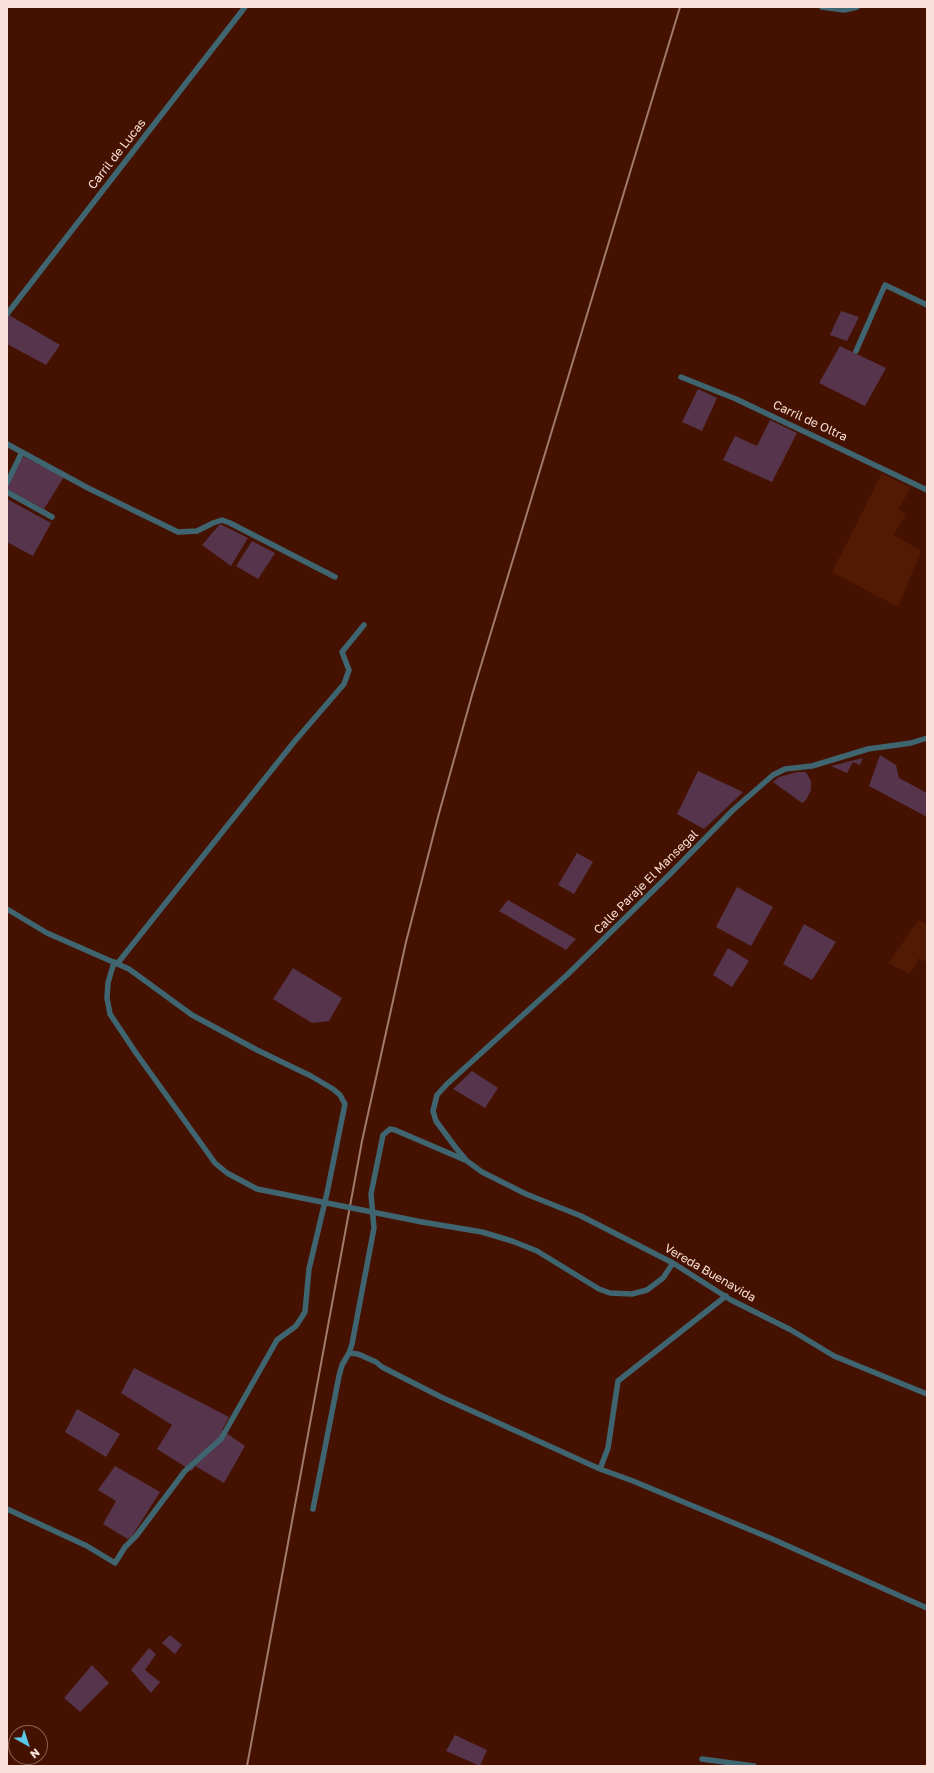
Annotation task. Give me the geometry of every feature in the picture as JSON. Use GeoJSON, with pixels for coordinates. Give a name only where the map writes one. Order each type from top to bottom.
{"type":"FeatureCollection","features":[{"type":"Feature","properties":{"kind":"street","name":"Carril de Lucas"},"geometry":{"type":"LineString","coordinates":[[7,314],[244,7]]}},
{"type":"Feature","properties":{"kind":"street"},"geometry":{"type":"LineString","coordinates":[[822,7],[844,10],[857,7]]}},
{"type":"Feature","properties":{"kind":"street"},"geometry":{"type":"LineString","coordinates":[[856,351],[885,285],[927,305]]}},
{"type":"Feature","properties":{"kind":"street","name":"Carril de Oltra"},"geometry":{"type":"LineString","coordinates":[[682,377],[736,399],[927,490]]}},
{"type":"Feature","properties":{"kind":"street"},"geometry":{"type":"LineString","coordinates":[[7,444],[88,488],[178,532],[197,531],[213,522],[222,520],[335,577]]}},
{"type":"Feature","properties":{"kind":"street"},"geometry":{"type":"LineString","coordinates":[[7,483],[22,452]]}},
{"type":"Feature","properties":{"kind":"street"},"geometry":{"type":"LineString","coordinates":[[7,492],[52,517]]}},
{"type":"Feature","properties":{"kind":"street"},"geometry":{"type":"LineString","coordinates":[[364,625],[342,652],[349,670],[344,684],[294,742],[116,963],[108,983],[110,1014],[136,1053],[215,1163],[227,1173],[256,1189],[422,1222],[482,1232],[512,1241],[537,1251],[599,1289],[610,1293],[632,1294],[648,1290],[663,1278],[673,1263]]}},
{"type":"Feature","properties":{"kind":"street","name":"Calle Paraje El Mansegal"},"geometry":{"type":"LineString","coordinates":[[467,1161],[436,1121],[433,1111],[437,1096],[447,1084],[567,975],[672,874],[733,810],[754,793],[766,780],[785,769],[812,766],[868,749],[911,743],[927,738]]}},
{"type":"Feature","properties":{"kind":"street"},"geometry":{"type":"LineString","coordinates":[[7,909],[47,933],[116,963],[139,975],[192,1015],[311,1076],[333,1089],[344,1100],[345,1108],[309,1269],[306,1308],[296,1326],[277,1340],[221,1439],[185,1471],[136,1536],[125,1547],[115,1563],[87,1546],[7,1509]]}},
{"type":"Feature","properties":{"kind":"street"},"geometry":{"type":"LineString","coordinates":[[313,1509],[339,1376],[342,1365],[352,1344],[374,1228],[371,1194],[383,1135],[390,1129],[395,1130],[467,1161]]}},
{"type":"Feature","properties":{"kind":"street","name":"Vereda Buenavida"},"geometry":{"type":"LineString","coordinates":[[467,1161],[482,1172],[526,1194],[581,1216],[673,1263],[726,1296],[791,1330],[834,1356],[927,1394]]}},
{"type":"Feature","properties":{"kind":"street"},"geometry":{"type":"LineString","coordinates":[[600,1470],[608,1448],[618,1381],[726,1296]]}},
{"type":"Feature","properties":{"kind":"street"},"geometry":{"type":"LineString","coordinates":[[349,1353],[358,1354],[376,1362],[382,1367],[441,1397],[600,1470],[633,1481],[770,1538],[927,1608]]}},
{"type":"Feature","properties":{"kind":"street"},"geometry":{"type":"LineString","coordinates":[[702,1759],[754,1766]]}},
{"type":"Feature","properties":{"kind":"shaded area"},"geometry":{"type":"Polygon","coordinates":[[[841,311],[859,317],[847,341],[830,335],[841,311]]]}},
{"type":"Feature","properties":{"kind":"shaded area"},"geometry":{"type":"Polygon","coordinates":[[[9,315],[60,345],[46,365],[7,344],[7,317],[9,315]]]}},
{"type":"Feature","properties":{"kind":"shaded area"},"geometry":{"type":"Polygon","coordinates":[[[840,346],[886,368],[865,406],[819,383],[840,346]]]}},
{"type":"Feature","properties":{"kind":"shaded area"},"geometry":{"type":"Polygon","coordinates":[[[698,389],[717,398],[702,431],[682,422],[698,389]]]}},
{"type":"Feature","properties":{"kind":"shaded area"},"geometry":{"type":"Polygon","coordinates":[[[770,420],[797,433],[772,482],[723,460],[735,436],[757,446],[770,420]]]}},
{"type":"Feature","properties":{"kind":"shaded area"},"geometry":{"type":"Polygon","coordinates":[[[22,456],[64,477],[44,509],[7,489],[7,486],[22,456]]]}},
{"type":"Feature","properties":{"kind":"shaded area"},"geometry":{"type":"Polygon","coordinates":[[[882,473],[911,488],[899,508],[906,514],[894,535],[921,551],[898,607],[832,572],[882,473]]]}},
{"type":"Feature","properties":{"kind":"shaded area"},"geometry":{"type":"Polygon","coordinates":[[[7,499],[51,523],[33,556],[7,542],[7,499]]]}},
{"type":"Feature","properties":{"kind":"shaded area"},"geometry":{"type":"Polygon","coordinates":[[[220,524],[248,538],[231,566],[202,545],[220,524]]]}},
{"type":"Feature","properties":{"kind":"shaded area"},"geometry":{"type":"Polygon","coordinates":[[[252,541],[275,553],[258,579],[236,566],[252,541]]]}},
{"type":"Feature","properties":{"kind":"shaded area"},"geometry":{"type":"Polygon","coordinates":[[[880,755],[896,765],[899,778],[927,793],[927,817],[869,786],[880,755]]]}},
{"type":"Feature","properties":{"kind":"shaded area"},"geometry":{"type":"Polygon","coordinates":[[[863,758],[860,765],[853,762],[847,773],[831,766],[863,758]]]}},
{"type":"Feature","properties":{"kind":"shaded area"},"geometry":{"type":"Polygon","coordinates":[[[698,771],[743,792],[704,829],[677,814],[698,771]]]}},
{"type":"Feature","properties":{"kind":"shaded area"},"geometry":{"type":"Polygon","coordinates":[[[797,772],[806,772],[811,781],[811,790],[806,800],[802,803],[773,782],[779,777],[797,772]]]}},
{"type":"Feature","properties":{"kind":"shaded area"},"geometry":{"type":"Polygon","coordinates":[[[577,853],[593,862],[574,894],[558,885],[577,853]]]}},
{"type":"Feature","properties":{"kind":"shaded area"},"geometry":{"type":"Polygon","coordinates":[[[737,887],[773,907],[751,946],[716,927],[737,887]]]}},
{"type":"Feature","properties":{"kind":"shaded area"},"geometry":{"type":"Polygon","coordinates":[[[508,900],[576,939],[566,950],[499,911],[508,900]]]}},
{"type":"Feature","properties":{"kind":"shaded area"},"geometry":{"type":"Polygon","coordinates":[[[919,920],[927,925],[927,963],[919,958],[910,974],[888,963],[919,920]]]}},
{"type":"Feature","properties":{"kind":"shaded area"},"geometry":{"type":"Polygon","coordinates":[[[804,924],[836,942],[812,980],[783,964],[804,924]]]}},
{"type":"Feature","properties":{"kind":"shaded area"},"geometry":{"type":"Polygon","coordinates":[[[728,948],[749,961],[732,987],[713,975],[728,948]]]}},
{"type":"Feature","properties":{"kind":"shaded area"},"geometry":{"type":"Polygon","coordinates":[[[293,968],[342,998],[329,1021],[312,1023],[273,999],[293,968]]]}},
{"type":"Feature","properties":{"kind":"shaded area"},"geometry":{"type":"Polygon","coordinates":[[[472,1071],[498,1088],[485,1108],[453,1089],[472,1071]]]}},
{"type":"Feature","properties":{"kind":"shaded area"},"geometry":{"type":"Polygon","coordinates":[[[134,1368],[229,1417],[222,1430],[245,1446],[224,1483],[195,1466],[192,1471],[157,1449],[172,1425],[121,1393],[134,1368]]]}},
{"type":"Feature","properties":{"kind":"shaded area"},"geometry":{"type":"Polygon","coordinates":[[[77,1409],[120,1434],[106,1457],[65,1432],[77,1409]]]}},
{"type":"Feature","properties":{"kind":"shaded area"},"geometry":{"type":"Polygon","coordinates":[[[115,1466],[160,1492],[132,1536],[128,1539],[103,1524],[116,1501],[98,1490],[115,1466]]]}},
{"type":"Feature","properties":{"kind":"shaded area"},"geometry":{"type":"Polygon","coordinates":[[[170,1635],[182,1645],[175,1654],[162,1643],[170,1635]]]}},
{"type":"Feature","properties":{"kind":"shaded area"},"geometry":{"type":"Polygon","coordinates":[[[149,1648],[156,1654],[145,1670],[160,1682],[151,1693],[131,1670],[149,1648]]]}},
{"type":"Feature","properties":{"kind":"shaded area"},"geometry":{"type":"Polygon","coordinates":[[[92,1665],[109,1683],[80,1712],[64,1698],[92,1665]]]}},
{"type":"Feature","properties":{"kind":"shaded area"},"geometry":{"type":"Polygon","coordinates":[[[455,1735],[487,1750],[480,1766],[446,1751],[455,1735]]]}},
{"type":"Feature","properties":{"kind":"railway"},"geometry":{"type":"LineString","coordinates":[[247,1766],[362,1141],[406,942],[438,817],[472,695],[680,7]]}}]}
